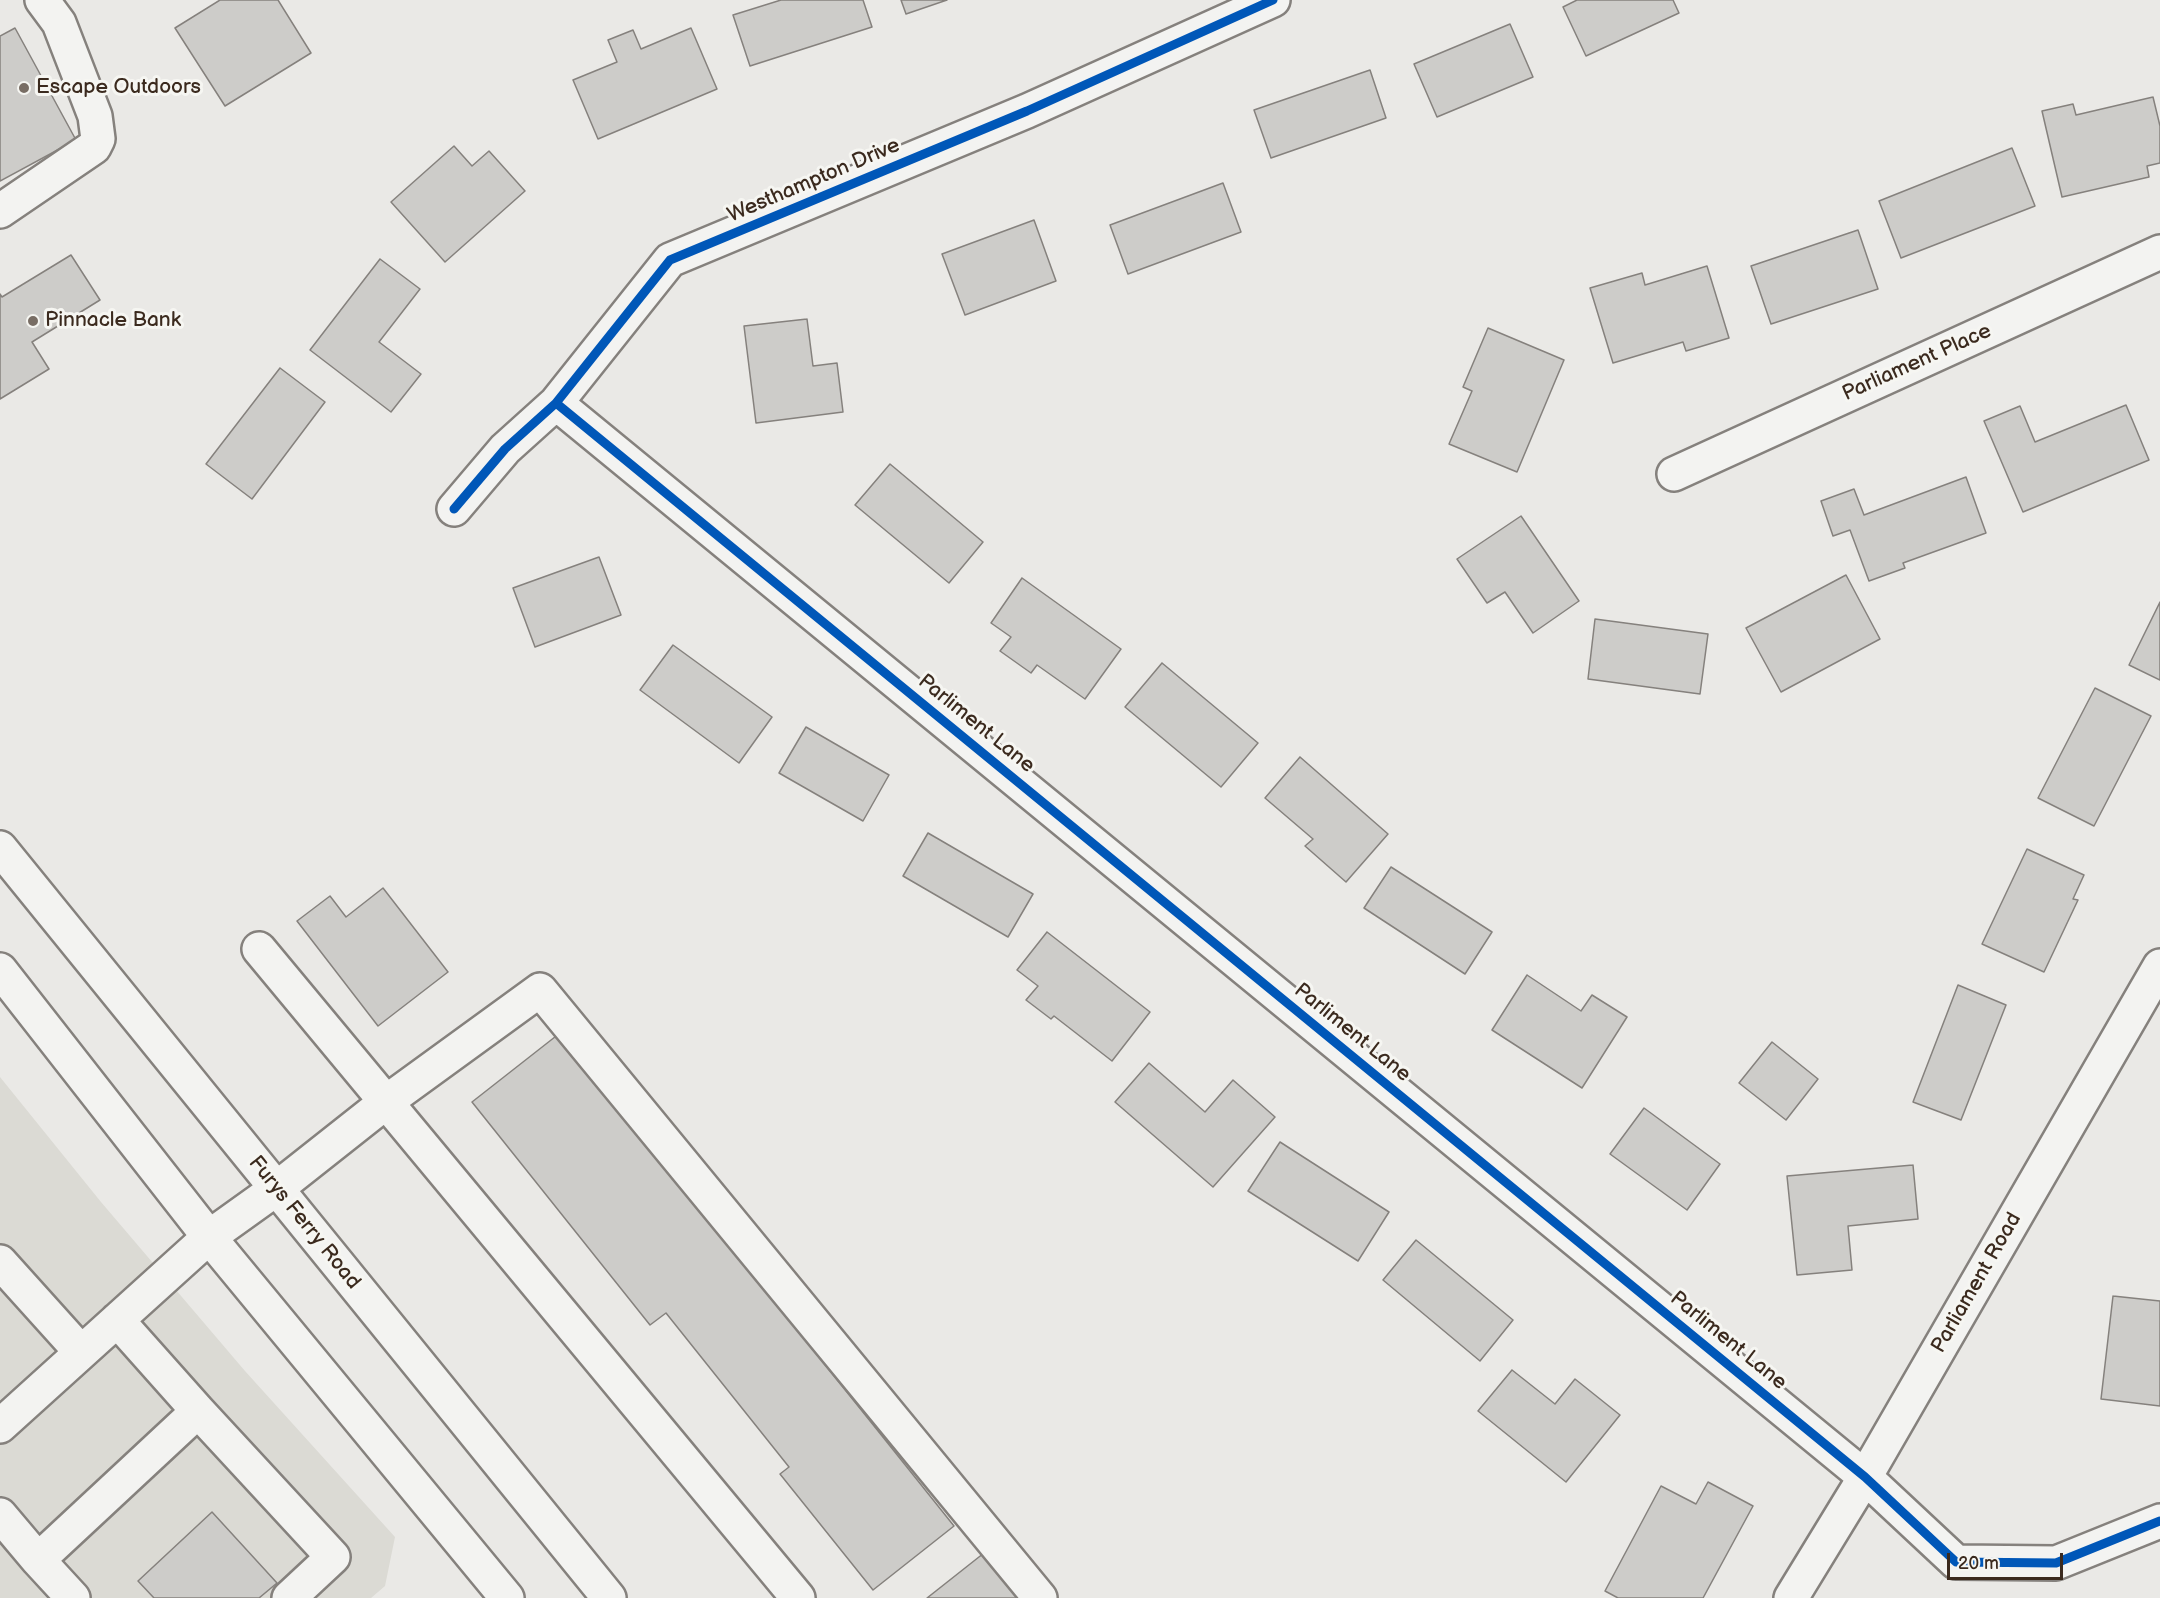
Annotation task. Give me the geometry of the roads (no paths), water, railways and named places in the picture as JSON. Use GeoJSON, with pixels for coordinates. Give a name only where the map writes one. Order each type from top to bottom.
{"type":"FeatureCollection","features":[{"type":"Feature","properties":{"kind":"street"},"geometry":{"type":"LineString","coordinates":[[0,211],[94,147],[98,139],[94,116],[59,23],[42,0]]}},
{"type":"Feature","properties":{"kind":"street","name":"Westhampton Drive"},"geometry":{"type":"LineString","coordinates":[[454,509],[506,449],[556,403],[670,260],[1027,111],[1273,0]]}},
{"type":"Feature","properties":{"kind":"street","name":"Parliament Place"},"geometry":{"type":"LineString","coordinates":[[1674,474],[2160,252]]}},
{"type":"Feature","properties":{"kind":"street","name":"Parliment Lane"},"geometry":{"type":"LineString","coordinates":[[556,403],[1866,1477],[1956,1562],[2056,1563],[2160,1521]]}},
{"type":"Feature","properties":{"kind":"street","name":"Furys Ferry Road"},"geometry":{"type":"LineString","coordinates":[[0,848],[609,1598]]}},
{"type":"Feature","properties":{"kind":"street"},"geometry":{"type":"LineString","coordinates":[[259,949],[798,1598]]}},
{"type":"Feature","properties":{"kind":"street","name":"Parliament Road"},"geometry":{"type":"LineString","coordinates":[[1791,1598],[1866,1477],[2160,966]]}},
{"type":"Feature","properties":{"kind":"street"},"geometry":{"type":"LineString","coordinates":[[0,970],[209,1236],[507,1598]]}},
{"type":"Feature","properties":{"kind":"street"},"geometry":{"type":"LineString","coordinates":[[0,1426],[209,1236],[276,1189],[386,1102],[540,990],[1040,1598]]}},
{"type":"Feature","properties":{"kind":"street"},"geometry":{"type":"LineString","coordinates":[[0,1262],[81,1353]]}},
{"type":"Feature","properties":{"kind":"street"},"geometry":{"type":"LineString","coordinates":[[117,1320],[333,1557],[289,1598]]}},
{"type":"Feature","properties":{"kind":"street"},"geometry":{"type":"LineString","coordinates":[[39,1560],[198,1411]]}},
{"type":"Feature","properties":{"kind":"street"},"geometry":{"type":"LineString","coordinates":[[0,1515],[73,1598]]}},
{"type":"Feature","properties":{"kind":"place","name":"Escape Outdoors"},"geometry":{"type":"Point","coordinates":[24,88]}},
{"type":"Feature","properties":{"kind":"place","name":"Pinnacle Bank"},"geometry":{"type":"Point","coordinates":[33,321]}}]}
